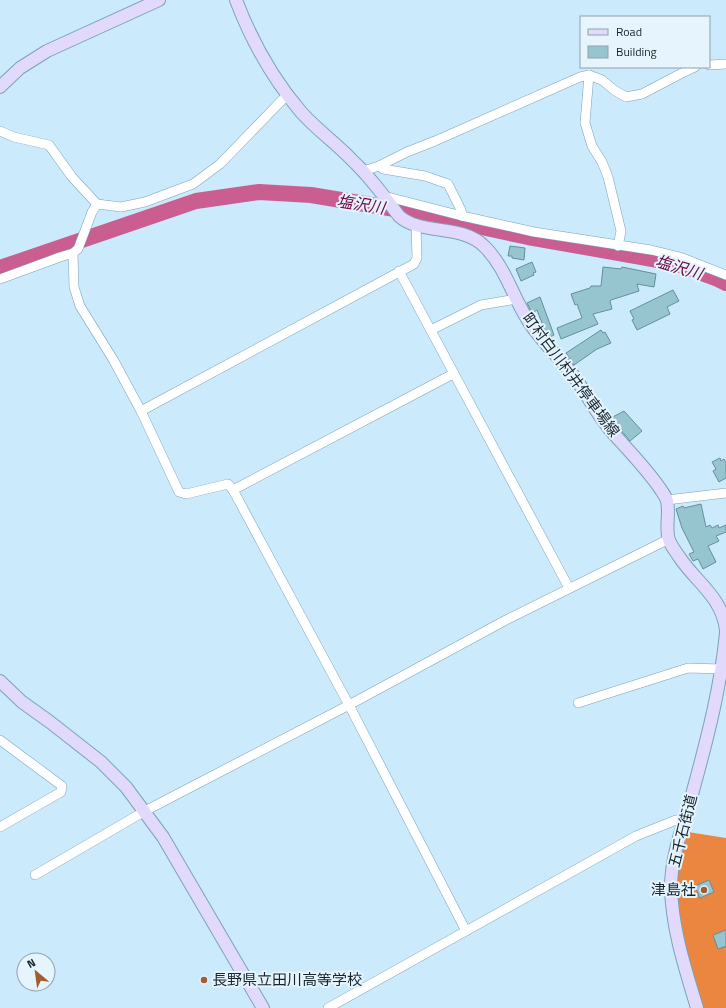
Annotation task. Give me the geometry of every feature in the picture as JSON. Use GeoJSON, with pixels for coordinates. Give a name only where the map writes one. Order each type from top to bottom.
{"type":"FeatureCollection","features":[{"type":"Feature","properties":{"kind":"main road"},"geometry":{"type":"LineString","coordinates":[[0,87],[20,68],[47,51],[159,0]]}},
{"type":"Feature","properties":{"kind":"main road","name":"町村白川村井停車場線"},"geometry":{"type":"LineString","coordinates":[[236,0],[256,48],[287,95],[306,117],[363,171],[399,216],[416,225],[446,230],[475,238],[491,253],[508,281],[528,321],[540,338],[572,374],[612,432],[646,471],[667,500]]}},
{"type":"Feature","properties":{"kind":"main road"},"geometry":{"type":"LineString","coordinates":[[667,500],[669,539],[681,559],[718,604],[724,618],[726,631],[723,674]]}},
{"type":"Feature","properties":{"kind":"main road","name":"五千石街道"},"geometry":{"type":"LineString","coordinates":[[697,1008],[680,951],[674,920],[671,886],[673,862],[695,786],[723,674]]}},
{"type":"Feature","properties":{"kind":"main road"},"geometry":{"type":"LineString","coordinates":[[0,681],[22,702],[101,762],[126,787],[146,811],[163,837],[263,1008]]}},
{"type":"Feature","properties":{"kind":"street"},"geometry":{"type":"LineString","coordinates":[[710,65],[726,64]]}},
{"type":"Feature","properties":{"kind":"street"},"geometry":{"type":"LineString","coordinates":[[363,171],[379,166],[407,152],[580,77],[589,75],[602,80],[614,90],[626,97],[642,94],[682,72],[693,68]]}},
{"type":"Feature","properties":{"kind":"street"},"geometry":{"type":"LineString","coordinates":[[589,75],[585,123],[592,146],[602,162],[608,178],[621,231],[618,246]]}},
{"type":"Feature","properties":{"kind":"street"},"geometry":{"type":"LineString","coordinates":[[0,132],[14,137],[49,145],[72,177],[97,204],[121,207],[145,202],[193,184],[220,164],[287,95]]}},
{"type":"Feature","properties":{"kind":"street"},"geometry":{"type":"LineString","coordinates":[[379,166],[383,169],[424,176],[448,184],[461,210],[462,216]]}},
{"type":"Feature","properties":{"kind":"street"},"geometry":{"type":"LineString","coordinates":[[385,198],[534,232],[650,250],[680,257],[726,276]]}},
{"type":"Feature","properties":{"kind":"street"},"geometry":{"type":"LineString","coordinates":[[97,204],[92,212],[76,251],[74,287],[80,306],[114,361],[141,411],[179,492],[186,494],[228,484],[233,490],[349,705],[466,931]]}},
{"type":"Feature","properties":{"kind":"street"},"geometry":{"type":"LineString","coordinates":[[141,411],[398,271],[414,264],[417,258],[416,225]]}},
{"type":"Feature","properties":{"kind":"street"},"geometry":{"type":"LineString","coordinates":[[0,279],[76,251]]}},
{"type":"Feature","properties":{"kind":"street"},"geometry":{"type":"LineString","coordinates":[[398,271],[569,588]]}},
{"type":"Feature","properties":{"kind":"street"},"geometry":{"type":"LineString","coordinates":[[431,330],[481,305],[517,298]]}},
{"type":"Feature","properties":{"kind":"street"},"geometry":{"type":"LineString","coordinates":[[233,490],[453,374]]}},
{"type":"Feature","properties":{"kind":"street"},"geometry":{"type":"LineString","coordinates":[[667,500],[726,493]]}},
{"type":"Feature","properties":{"kind":"street"},"geometry":{"type":"LineString","coordinates":[[34,875],[146,811],[349,705],[506,620],[669,539]]}},
{"type":"Feature","properties":{"kind":"street"},"geometry":{"type":"LineString","coordinates":[[578,703],[688,668],[723,674]]}},
{"type":"Feature","properties":{"kind":"street"},"geometry":{"type":"LineString","coordinates":[[0,740],[62,786],[62,792],[0,827]]}},
{"type":"Feature","properties":{"kind":"street"},"geometry":{"type":"LineString","coordinates":[[328,1008],[636,836],[676,820],[686,819]]}},
{"type":"Feature","properties":{"kind":"shaded area"},"geometry":{"type":"Polygon","coordinates":[[[688,832],[726,838],[726,1008],[703,1008],[682,938],[677,901],[677,882],[680,860],[688,832]]]}},
{"type":"Feature","properties":{"kind":"building"},"geometry":{"type":"Polygon","coordinates":[[[510,246],[525,248],[524,260],[508,256],[510,246]]]}},
{"type":"Feature","properties":{"kind":"building"},"geometry":{"type":"Polygon","coordinates":[[[532,262],[536,272],[533,273],[534,275],[521,281],[516,269],[532,262]]]}},
{"type":"Feature","properties":{"kind":"building"},"geometry":{"type":"Polygon","coordinates":[[[603,267],[621,269],[622,267],[656,274],[654,287],[637,284],[639,291],[611,300],[612,309],[593,314],[598,324],[561,339],[557,328],[582,318],[577,304],[575,305],[571,294],[590,288],[591,286],[601,286],[603,267]]]}},
{"type":"Feature","properties":{"kind":"building"},"geometry":{"type":"Polygon","coordinates":[[[673,290],[679,301],[667,307],[670,314],[637,330],[632,320],[634,319],[630,311],[673,290]]]}},
{"type":"Feature","properties":{"kind":"building"},"geometry":{"type":"Polygon","coordinates":[[[540,297],[554,335],[550,337],[545,331],[537,310],[532,313],[527,303],[540,297]]]}},
{"type":"Feature","properties":{"kind":"building"},"geometry":{"type":"Polygon","coordinates":[[[601,330],[603,333],[605,332],[611,343],[597,349],[574,365],[566,353],[601,330]]]}},
{"type":"Feature","properties":{"kind":"building"},"geometry":{"type":"Polygon","coordinates":[[[624,411],[642,431],[630,441],[611,418],[624,411]]]}},
{"type":"Feature","properties":{"kind":"building"},"geometry":{"type":"Polygon","coordinates":[[[720,458],[721,461],[724,459],[726,463],[726,478],[719,482],[713,471],[716,469],[712,462],[720,458]]]}},
{"type":"Feature","properties":{"kind":"building"},"geometry":{"type":"Polygon","coordinates":[[[701,504],[706,527],[710,525],[712,528],[718,525],[719,528],[726,525],[726,532],[716,536],[719,541],[708,546],[716,562],[703,569],[698,559],[693,561],[689,554],[694,552],[682,528],[676,509],[683,506],[684,508],[701,504]]]}},
{"type":"Feature","properties":{"kind":"building"},"geometry":{"type":"Polygon","coordinates":[[[709,880],[714,892],[700,898],[695,886],[709,880]]]}},
{"type":"Feature","properties":{"kind":"building"},"geometry":{"type":"Polygon","coordinates":[[[726,930],[726,946],[718,949],[713,935],[726,930]]]}},
{"type":"Feature","properties":{"kind":"waterway","name":"塩沢川"},"geometry":{"type":"LineString","coordinates":[[0,268],[196,201],[259,192],[311,195],[407,211],[528,237],[675,263],[726,283]]}},
{"type":"Feature","properties":{"kind":"place","name":"津島社"},"geometry":{"type":"Point","coordinates":[704,890]}},
{"type":"Feature","properties":{"kind":"place","name":"長野県立田川高等学校"},"geometry":{"type":"Point","coordinates":[204,980]}}]}
